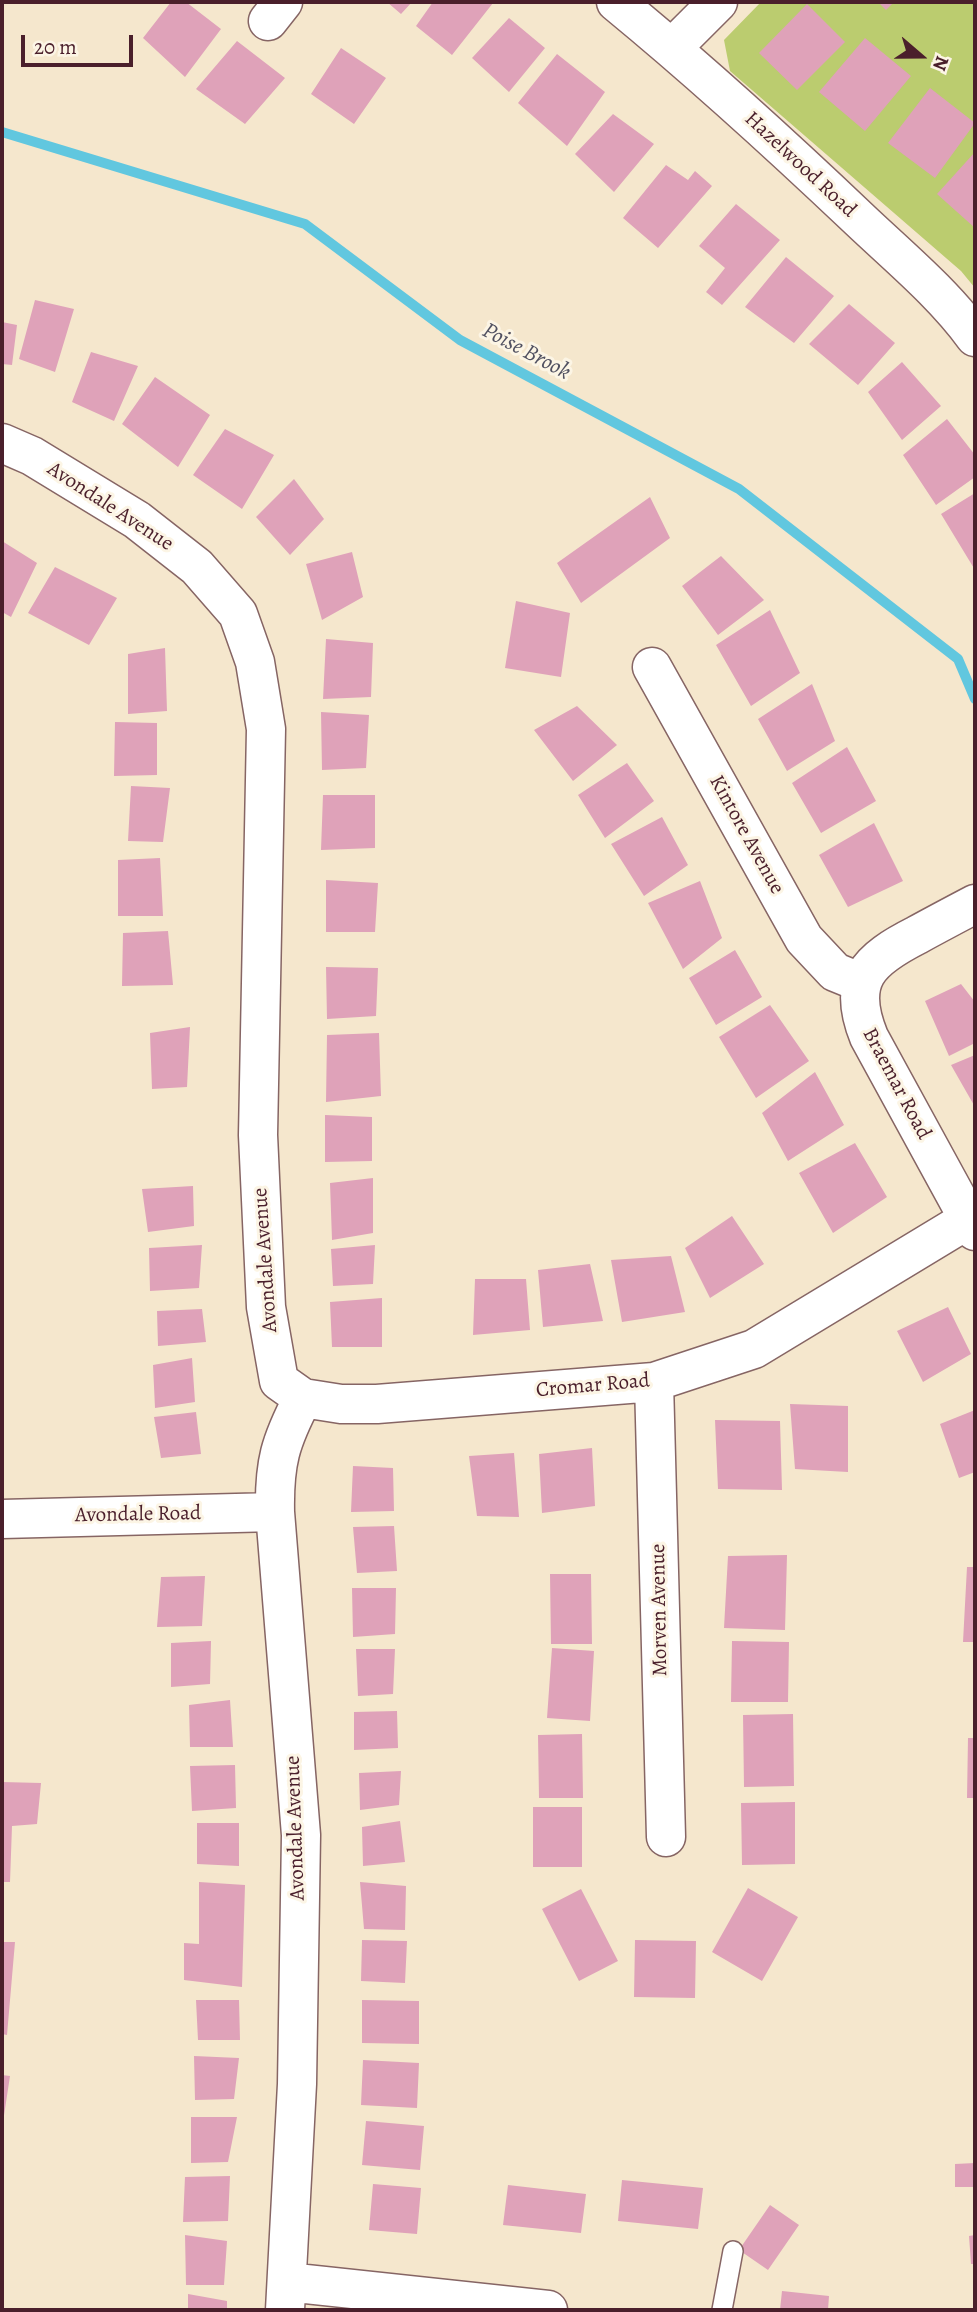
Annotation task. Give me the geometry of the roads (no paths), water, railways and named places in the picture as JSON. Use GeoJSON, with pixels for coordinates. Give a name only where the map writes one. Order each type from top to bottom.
{"type":"FeatureCollection","features":[{"type":"Feature","properties":{"kind":"street","name":"Hazelwood Road"},"geometry":{"type":"LineString","coordinates":[[616,2],[673,48],[910,267],[975,337]]}},
{"type":"Feature","properties":{"kind":"street"},"geometry":{"type":"LineString","coordinates":[[673,48],[718,2]]}},
{"type":"Feature","properties":{"kind":"street","name":"Avondale Avenue"},"geometry":{"type":"LineString","coordinates":[[2,443],[32,456],[137,520],[197,567],[238,614],[255,662],[266,729],[258,1135],[266,1307],[279,1381],[303,1398],[281,1446],[274,1477],[301,1835],[297,2084],[286,2296]]}},
{"type":"Feature","properties":{"kind":"street","name":"Kintore Avenue"},"geometry":{"type":"LineString","coordinates":[[652,667],[804,939],[835,972],[862,983]]}},
{"type":"Feature","properties":{"kind":"street"},"geometry":{"type":"LineString","coordinates":[[862,983],[873,964],[888,950],[975,904]]}},
{"type":"Feature","properties":{"kind":"street","name":"Braemar Road"},"geometry":{"type":"LineString","coordinates":[[862,983],[859,1001],[861,1018],[869,1037],[972,1225]]}},
{"type":"Feature","properties":{"kind":"street","name":"Cromar Road"},"geometry":{"type":"LineString","coordinates":[[303,1398],[341,1404],[377,1404],[654,1382],[754,1349],[972,1225]]}},
{"type":"Feature","properties":{"kind":"street","name":"Morven Avenue"},"geometry":{"type":"LineString","coordinates":[[654,1382],[666,1837]]}},
{"type":"Feature","properties":{"kind":"street","name":"Avondale Road"},"geometry":{"type":"LineString","coordinates":[[2,1519],[275,1512]]}},
{"type":"Feature","properties":{"kind":"street"},"geometry":{"type":"LineString","coordinates":[[286,2296],[548,2310]]}},
{"type":"Feature","properties":{"kind":"lane"},"geometry":{"type":"LineString","coordinates":[[722,2310],[733,2251]]}},
{"type":"Feature","properties":{"kind":"waterway","name":"Poise Brook"},"geometry":{"type":"LineString","coordinates":[[2,132],[305,224],[460,340],[739,489],[958,659],[975,699]]}}]}
